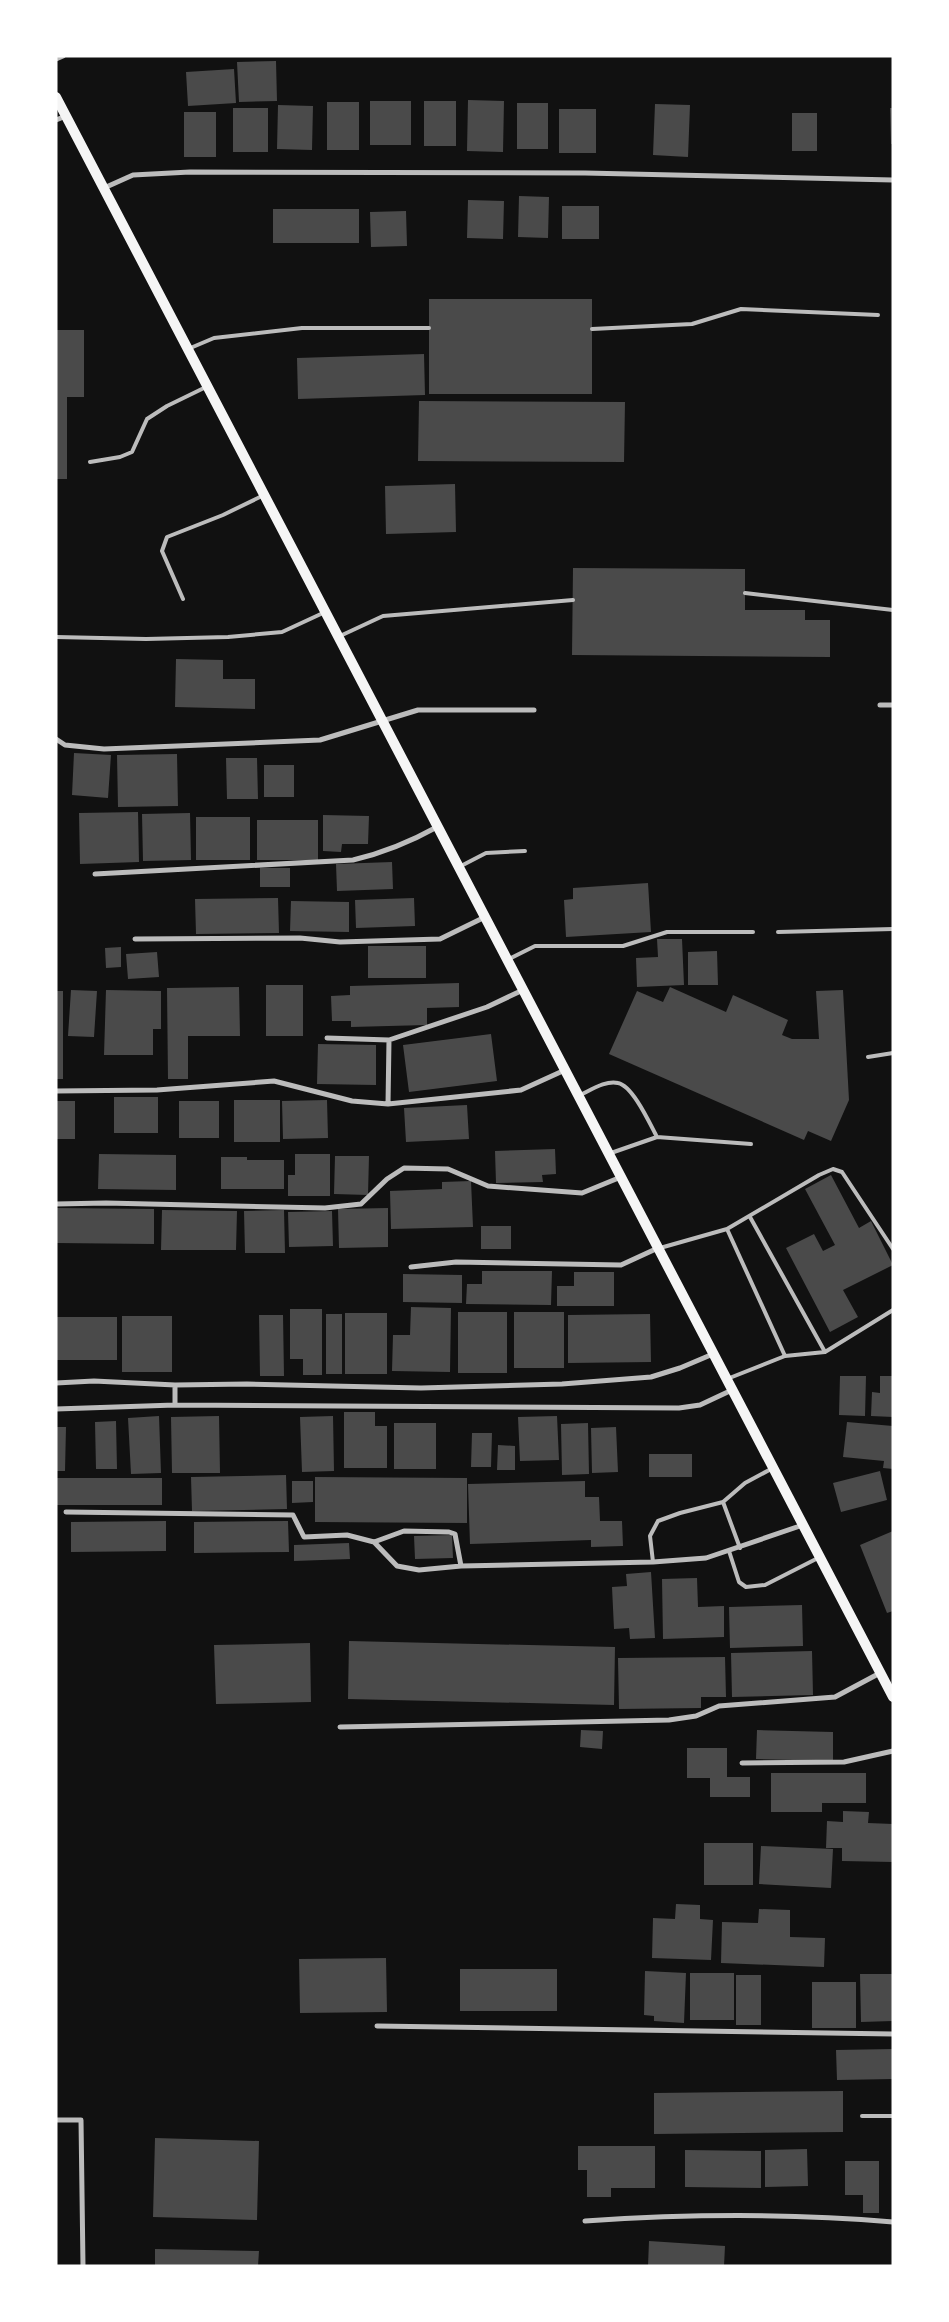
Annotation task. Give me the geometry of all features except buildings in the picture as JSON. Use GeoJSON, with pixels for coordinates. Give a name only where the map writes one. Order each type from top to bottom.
{"type":"FeatureCollection","features":[{"type":"Feature","properties":{"kind":"main road"},"geometry":{"type":"LineString","coordinates":[[56,97],[61,118],[104,188],[893,1697]]}},
{"type":"Feature","properties":{"kind":"street"},"geometry":{"type":"LineString","coordinates":[[56,59],[63,56]]}},
{"type":"Feature","properties":{"kind":"street"},"geometry":{"type":"LineString","coordinates":[[104,188],[138,174],[190,172],[585,173],[893,180]]}},
{"type":"Feature","properties":{"kind":"street"},"geometry":{"type":"LineString","coordinates":[[880,705],[893,705]]}},
{"type":"Feature","properties":{"kind":"street"},"geometry":{"type":"LineString","coordinates":[[56,739],[65,745],[104,749],[320,740],[418,710],[534,710]]}},
{"type":"Feature","properties":{"kind":"street"},"geometry":{"type":"LineString","coordinates":[[96,874],[352,860],[378,854],[407,843],[438,826]]}},
{"type":"Feature","properties":{"kind":"street"},"geometry":{"type":"LineString","coordinates":[[136,939],[300,938],[340,942],[440,939],[485,918]]}},
{"type":"Feature","properties":{"kind":"street"},"geometry":{"type":"LineString","coordinates":[[326,1038],[389,1040],[487,1007],[523,990]]}},
{"type":"Feature","properties":{"kind":"street"},"geometry":{"type":"LineString","coordinates":[[388,1104],[389,1040]]}},
{"type":"Feature","properties":{"kind":"street"},"geometry":{"type":"LineString","coordinates":[[56,1091],[157,1090],[274,1081],[352,1101],[388,1104],[521,1090],[565,1070]]}},
{"type":"Feature","properties":{"kind":"street"},"geometry":{"type":"LineString","coordinates":[[56,1204],[106,1203],[325,1208],[361,1204],[387,1179],[404,1168],[448,1169],[488,1186],[582,1193],[621,1177]]}},
{"type":"Feature","properties":{"kind":"street"},"geometry":{"type":"LineString","coordinates":[[411,1267],[456,1262],[620,1264],[658,1248]]}},
{"type":"Feature","properties":{"kind":"street"},"geometry":{"type":"LineString","coordinates":[[56,1383],[94,1381],[175,1385],[247,1384],[420,1388],[562,1384],[651,1377],[680,1368],[713,1354]]}},
{"type":"Feature","properties":{"kind":"street"},"geometry":{"type":"LineString","coordinates":[[175,1385],[175,1406]]}},
{"type":"Feature","properties":{"kind":"street"},"geometry":{"type":"LineString","coordinates":[[56,1409],[175,1406],[679,1408],[700,1405],[732,1390]]}},
{"type":"Feature","properties":{"kind":"street"},"geometry":{"type":"LineString","coordinates":[[66,1512],[293,1515],[304,1537],[347,1535],[374,1542],[397,1566],[419,1570],[460,1566],[653,1562],[706,1558],[729,1552],[803,1525]]}},
{"type":"Feature","properties":{"kind":"street"},"geometry":{"type":"LineString","coordinates":[[374,1542],[404,1531],[449,1532],[455,1534],[458,1541],[460,1566]]}},
{"type":"Feature","properties":{"kind":"street"},"geometry":{"type":"LineString","coordinates":[[340,1727],[669,1720],[696,1716],[719,1706],[835,1697],[880,1674]]}},
{"type":"Feature","properties":{"kind":"street"},"geometry":{"type":"LineString","coordinates":[[742,1763],[844,1762],[893,1751]]}},
{"type":"Feature","properties":{"kind":"street"},"geometry":{"type":"LineString","coordinates":[[377,2026],[893,2034]]}},
{"type":"Feature","properties":{"kind":"street"},"geometry":{"type":"LineString","coordinates":[[56,2120],[81,2120],[83,2266]]}},
{"type":"Feature","properties":{"kind":"street"},"geometry":{"type":"LineString","coordinates":[[585,2221],[676,2215],[855,2219],[893,2222]]}},
{"type":"Feature","properties":{"kind":"lane"},"geometry":{"type":"LineString","coordinates":[[592,330],[692,324],[741,308],[878,315]]}},
{"type":"Feature","properties":{"kind":"lane"},"geometry":{"type":"LineString","coordinates":[[188,349],[214,338],[302,328],[430,328]]}},
{"type":"Feature","properties":{"kind":"lane"},"geometry":{"type":"LineString","coordinates":[[90,462],[120,457],[132,452],[148,419],[167,406],[208,386]]}},
{"type":"Feature","properties":{"kind":"lane"},"geometry":{"type":"LineString","coordinates":[[183,599],[162,551],[167,537],[223,515],[264,495]]}},
{"type":"Feature","properties":{"kind":"lane"},"geometry":{"type":"LineString","coordinates":[[745,593],[893,610]]}},
{"type":"Feature","properties":{"kind":"lane"},"geometry":{"type":"LineString","coordinates":[[338,637],[383,616],[573,600]]}},
{"type":"Feature","properties":{"kind":"lane"},"geometry":{"type":"LineString","coordinates":[[56,637],[146,639],[264,634],[282,632],[326,612]]}},
{"type":"Feature","properties":{"kind":"lane"},"geometry":{"type":"LineString","coordinates":[[459,867],[486,853],[525,851]]}},
{"type":"Feature","properties":{"kind":"lane"},"geometry":{"type":"LineString","coordinates":[[778,932],[893,929]]}},
{"type":"Feature","properties":{"kind":"lane"},"geometry":{"type":"LineString","coordinates":[[507,960],[535,946],[623,946],[667,932],[754,932]]}},
{"type":"Feature","properties":{"kind":"lane"},"geometry":{"type":"LineString","coordinates":[[868,1057],[893,1053]]}},
{"type":"Feature","properties":{"kind":"lane"},"geometry":{"type":"LineString","coordinates":[[578,1096],[607,1084],[618,1083],[627,1088],[643,1110],[657,1137]]}},
{"type":"Feature","properties":{"kind":"lane"},"geometry":{"type":"LineString","coordinates":[[609,1154],[657,1137],[751,1144]]}},
{"type":"Feature","properties":{"kind":"lane"},"geometry":{"type":"LineString","coordinates":[[658,1248],[727,1229],[820,1174],[833,1169],[842,1172],[893,1249]]}},
{"type":"Feature","properties":{"kind":"lane"},"geometry":{"type":"LineString","coordinates":[[750,1217],[825,1352]]}},
{"type":"Feature","properties":{"kind":"lane"},"geometry":{"type":"LineString","coordinates":[[727,1229],[785,1356]]}},
{"type":"Feature","properties":{"kind":"lane"},"geometry":{"type":"LineString","coordinates":[[726,1379],[785,1356],[825,1352],[893,1310]]}},
{"type":"Feature","properties":{"kind":"lane"},"geometry":{"type":"LineString","coordinates":[[653,1562],[650,1536],[658,1521],[680,1513],[723,1502],[745,1483],[773,1468]]}},
{"type":"Feature","properties":{"kind":"lane"},"geometry":{"type":"LineString","coordinates":[[723,1502],[740,1548]]}},
{"type":"Feature","properties":{"kind":"lane"},"geometry":{"type":"LineString","coordinates":[[729,1552],[740,1582],[746,1587],[766,1585],[820,1557]]}},
{"type":"Feature","properties":{"kind":"lane"},"geometry":{"type":"LineString","coordinates":[[862,2116],[893,2116]]}}]}
